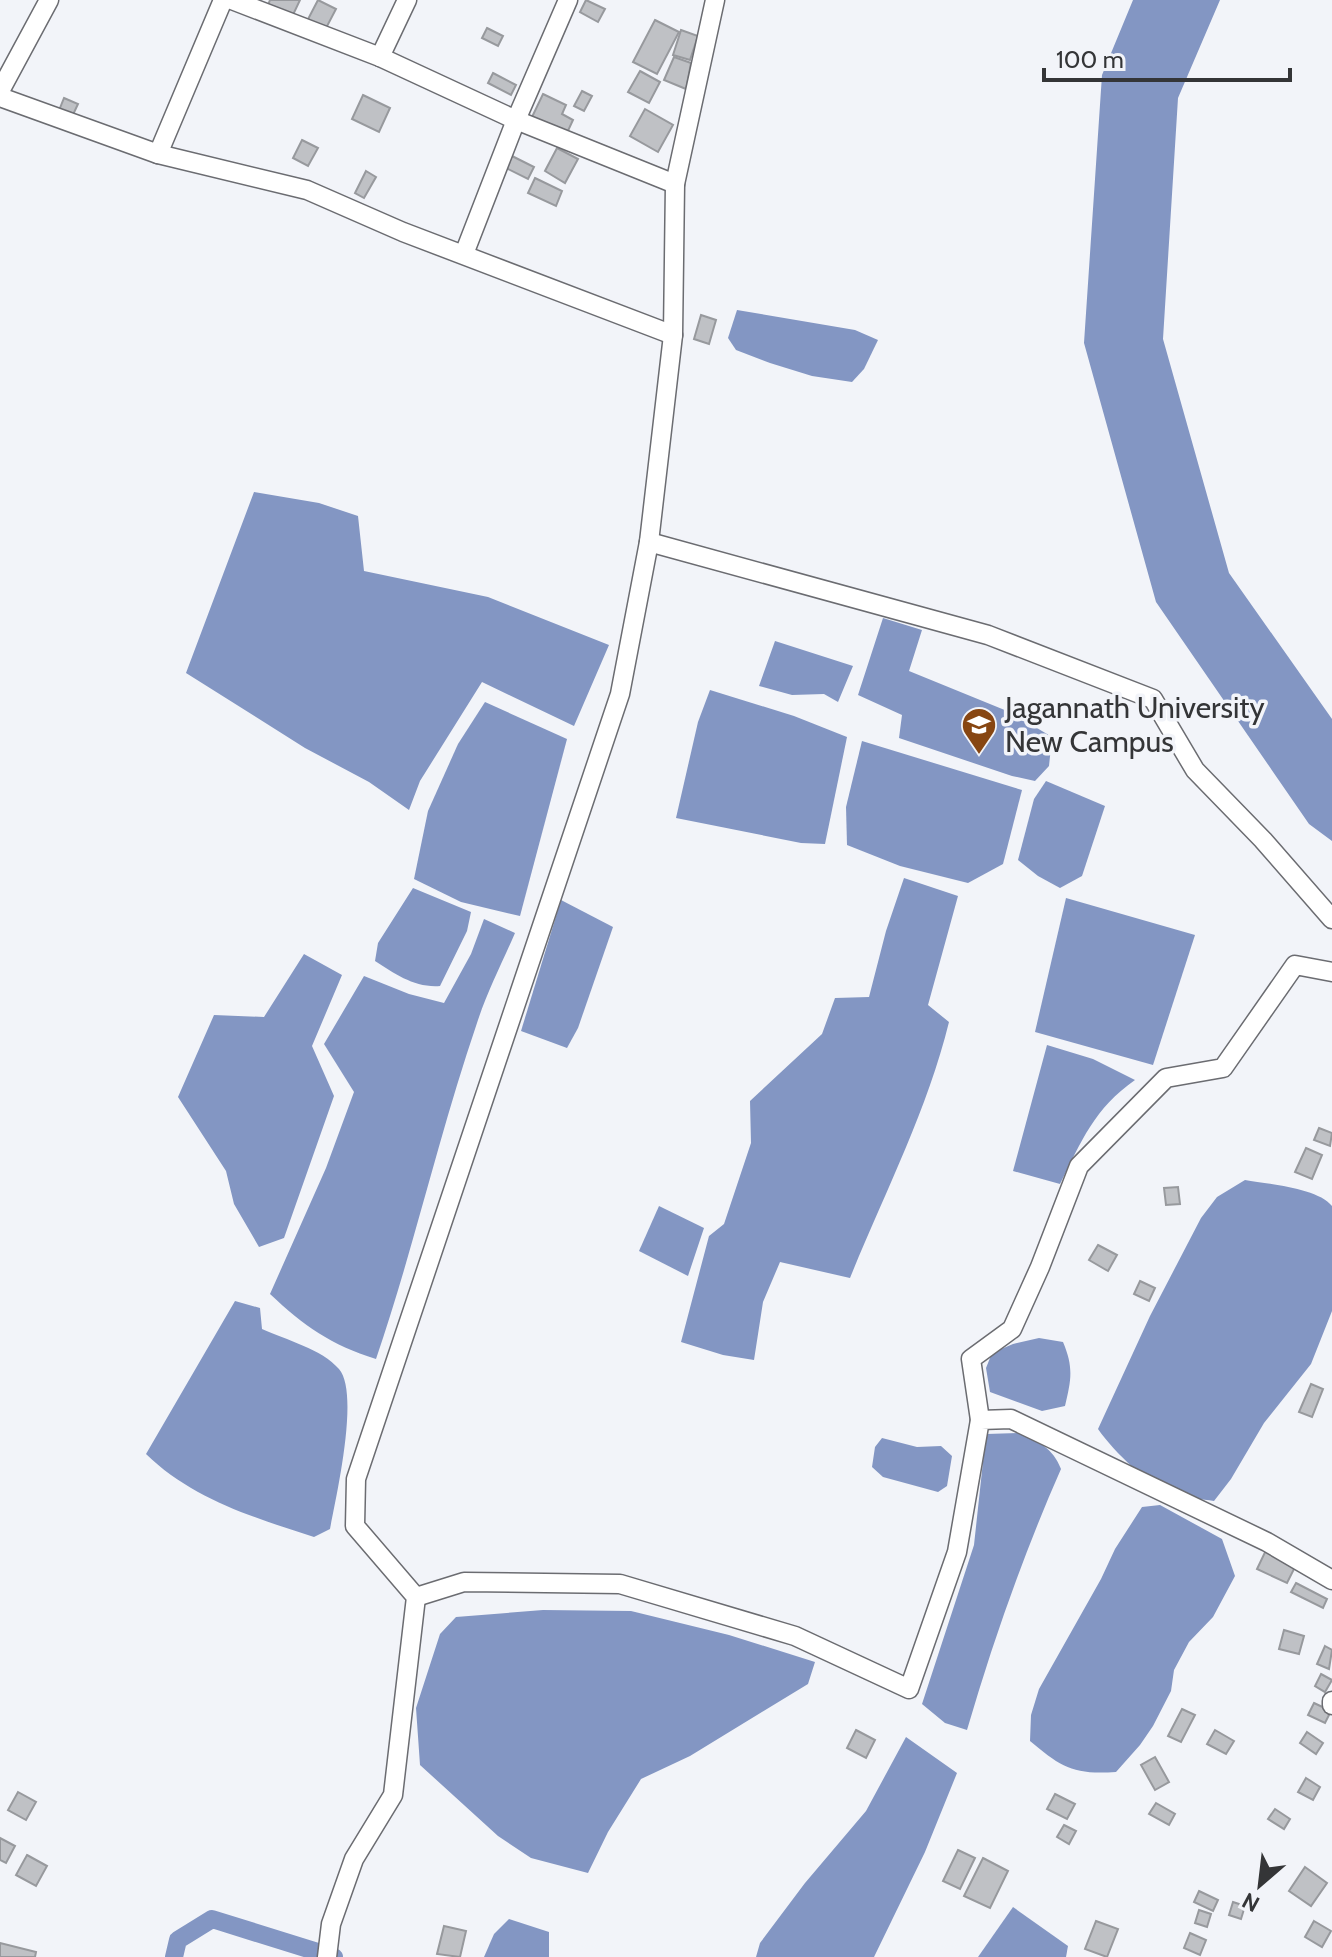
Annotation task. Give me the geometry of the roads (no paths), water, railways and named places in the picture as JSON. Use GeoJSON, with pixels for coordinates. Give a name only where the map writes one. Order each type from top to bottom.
{"type":"FeatureCollection","features":[{"type":"Feature","properties":{"kind":"street"},"geometry":{"type":"LineString","coordinates":[[49,0],[0,94],[158,154],[307,190],[403,232],[673,335]]}},
{"type":"Feature","properties":{"kind":"street"},"geometry":{"type":"LineString","coordinates":[[158,154],[223,0]]}},
{"type":"Feature","properties":{"kind":"street"},"geometry":{"type":"LineString","coordinates":[[232,0],[380,57],[516,120],[675,184]]}},
{"type":"Feature","properties":{"kind":"street"},"geometry":{"type":"LineString","coordinates":[[380,57],[407,0]]}},
{"type":"Feature","properties":{"kind":"street"},"geometry":{"type":"LineString","coordinates":[[464,254],[516,120],[568,0]]}},
{"type":"Feature","properties":{"kind":"street"},"geometry":{"type":"LineString","coordinates":[[327,1957],[331,1924],[354,1859],[393,1795],[416,1597],[355,1526],[356,1479],[620,694],[649,542],[673,335],[675,184],[715,0]]}},
{"type":"Feature","properties":{"kind":"street"},"geometry":{"type":"LineString","coordinates":[[649,542],[988,635],[1153,699],[1195,770],[1263,840],[1332,919]]}},
{"type":"Feature","properties":{"kind":"street"},"geometry":{"type":"LineString","coordinates":[[416,1597],[464,1582],[620,1584],[795,1636],[909,1689],[957,1552],[980,1420],[971,1359],[1012,1329],[1079,1166],[1166,1078],[1223,1068],[1295,965],[1332,972]]}},
{"type":"Feature","properties":{"kind":"street"},"geometry":{"type":"LineString","coordinates":[[980,1420],[1011,1419],[1267,1542],[1332,1580]]}},
{"type":"Feature","properties":{"kind":"water"},"geometry":{"type":"Polygon","coordinates":[[[1133,0],[1220,0],[1178,98],[1163,339],[1229,573],[1332,719],[1332,841],[1309,824],[1156,602],[1084,343],[1102,75],[1133,0]]]}},
{"type":"Feature","properties":{"kind":"water"},"geometry":{"type":"Polygon","coordinates":[[[737,310],[855,330],[878,340],[864,369],[852,382],[812,376],[736,350],[728,338],[737,310]]]}},
{"type":"Feature","properties":{"kind":"water"},"geometry":{"type":"Polygon","coordinates":[[[254,492],[319,503],[358,516],[364,571],[488,597],[609,645],[574,726],[482,682],[420,781],[409,810],[369,782],[305,748],[186,673],[254,492]]]}},
{"type":"Feature","properties":{"kind":"water"},"geometry":{"type":"Polygon","coordinates":[[[883,618],[922,630],[909,671],[1012,713],[1052,737],[1049,766],[1035,781],[899,738],[902,715],[858,695],[883,618]]]}},
{"type":"Feature","properties":{"kind":"water"},"geometry":{"type":"Polygon","coordinates":[[[775,641],[853,666],[838,702],[824,694],[792,695],[759,686],[775,641]]]}},
{"type":"Feature","properties":{"kind":"water"},"geometry":{"type":"Polygon","coordinates":[[[710,690],[794,716],[847,737],[825,844],[801,843],[676,818],[698,722],[710,690]]]}},
{"type":"Feature","properties":{"kind":"water"},"geometry":{"type":"Polygon","coordinates":[[[485,702],[567,739],[520,916],[461,902],[414,879],[428,811],[458,744],[485,702]]]}},
{"type":"Feature","properties":{"kind":"water"},"geometry":{"type":"Polygon","coordinates":[[[862,741],[1022,790],[1003,864],[968,883],[900,866],[847,845],[846,807],[862,741]]]}},
{"type":"Feature","properties":{"kind":"water"},"geometry":{"type":"Polygon","coordinates":[[[1046,781],[1105,806],[1082,876],[1060,888],[1018,860],[1034,799],[1046,781]]]}},
{"type":"Feature","properties":{"kind":"water"},"geometry":{"type":"Polygon","coordinates":[[[904,878],[958,896],[928,1005],[949,1022],[917,1119],[850,1278],[780,1262],[763,1302],[754,1360],[723,1355],[681,1342],[709,1236],[724,1224],[751,1143],[750,1101],[822,1034],[835,998],[869,997],[904,878]]]}},
{"type":"Feature","properties":{"kind":"water"},"geometry":{"type":"Polygon","coordinates":[[[413,888],[471,912],[467,931],[440,986],[414,982],[375,961],[378,943],[413,888]]]}},
{"type":"Feature","properties":{"kind":"water"},"geometry":{"type":"Polygon","coordinates":[[[1066,898],[1195,935],[1153,1065],[1035,1032],[1066,898]]]}},
{"type":"Feature","properties":{"kind":"water"},"geometry":{"type":"Polygon","coordinates":[[[561,900],[613,927],[578,1028],[567,1048],[521,1031],[561,900]]]}},
{"type":"Feature","properties":{"kind":"water"},"geometry":{"type":"Polygon","coordinates":[[[484,919],[515,933],[485,1000],[463,1065],[376,1359],[319,1333],[270,1294],[326,1168],[354,1092],[324,1044],[364,976],[409,994],[444,1003],[471,954],[484,919]]]}},
{"type":"Feature","properties":{"kind":"water"},"geometry":{"type":"Polygon","coordinates":[[[304,954],[342,975],[312,1046],[334,1096],[284,1238],[259,1247],[234,1204],[226,1171],[178,1097],[214,1015],[264,1017],[304,954]]]}},
{"type":"Feature","properties":{"kind":"water"},"geometry":{"type":"Polygon","coordinates":[[[1047,1045],[1093,1059],[1135,1080],[1099,1114],[1060,1184],[1013,1171],[1047,1045]]]}},
{"type":"Feature","properties":{"kind":"water"},"geometry":{"type":"Polygon","coordinates":[[[1245,1180],[1304,1191],[1332,1206],[1332,1311],[1311,1364],[1264,1423],[1231,1479],[1214,1501],[1181,1495],[1155,1484],[1123,1458],[1098,1429],[1150,1316],[1201,1218],[1217,1197],[1245,1180]]]}},
{"type":"Feature","properties":{"kind":"water"},"geometry":{"type":"Polygon","coordinates":[[[659,1206],[704,1228],[688,1276],[639,1251],[659,1206]]]}},
{"type":"Feature","properties":{"kind":"water"},"geometry":{"type":"Polygon","coordinates":[[[235,1301],[260,1308],[262,1329],[323,1356],[339,1369],[345,1381],[345,1446],[330,1529],[314,1537],[247,1514],[204,1495],[164,1470],[146,1454],[235,1301]]]}},
{"type":"Feature","properties":{"kind":"water"},"geometry":{"type":"Polygon","coordinates":[[[1039,1338],[1063,1342],[1070,1374],[1065,1406],[1042,1411],[990,1392],[986,1368],[992,1353],[1039,1338]]]}},
{"type":"Feature","properties":{"kind":"water"},"geometry":{"type":"Polygon","coordinates":[[[1019,1433],[1049,1451],[1061,1469],[1010,1598],[967,1730],[945,1723],[922,1704],[974,1545],[986,1434],[1019,1433]]]}},
{"type":"Feature","properties":{"kind":"water"},"geometry":{"type":"Polygon","coordinates":[[[882,1438],[917,1447],[941,1446],[952,1456],[947,1486],[938,1492],[883,1477],[872,1467],[875,1447],[882,1438]]]}},
{"type":"Feature","properties":{"kind":"water"},"geometry":{"type":"Polygon","coordinates":[[[1160,1505],[1222,1539],[1235,1576],[1213,1617],[1189,1642],[1174,1670],[1171,1691],[1140,1745],[1116,1772],[1089,1772],[1068,1767],[1030,1741],[1031,1715],[1039,1689],[1115,1549],[1142,1507],[1160,1505]]]}},
{"type":"Feature","properties":{"kind":"water"},"geometry":{"type":"Polygon","coordinates":[[[543,1610],[631,1611],[729,1635],[815,1662],[808,1684],[690,1756],[641,1779],[608,1832],[588,1873],[531,1858],[498,1836],[420,1765],[416,1708],[440,1634],[456,1617],[543,1610]]]}},
{"type":"Feature","properties":{"kind":"water"},"geometry":{"type":"Polygon","coordinates":[[[906,1737],[957,1773],[925,1852],[874,1957],[756,1957],[760,1943],[805,1883],[866,1811],[906,1737]]]}},
{"type":"Feature","properties":{"kind":"water"},"geometry":{"type":"Polygon","coordinates":[[[1013,1907],[1068,1946],[1066,1957],[978,1957],[1013,1907]]]}},
{"type":"Feature","properties":{"kind":"water"},"geometry":{"type":"Polygon","coordinates":[[[509,1919],[549,1932],[549,1957],[484,1957],[494,1934],[509,1919]]]}},
{"type":"Feature","properties":{"kind":"waterway"},"geometry":{"type":"LineString","coordinates":[[174,1957],[178,1940],[212,1919],[334,1957]]}},
{"type":"Feature","properties":{"kind":"place","name":"Jagannath University New Campus"},"geometry":{"type":"Point","coordinates":[979,756]}}]}
